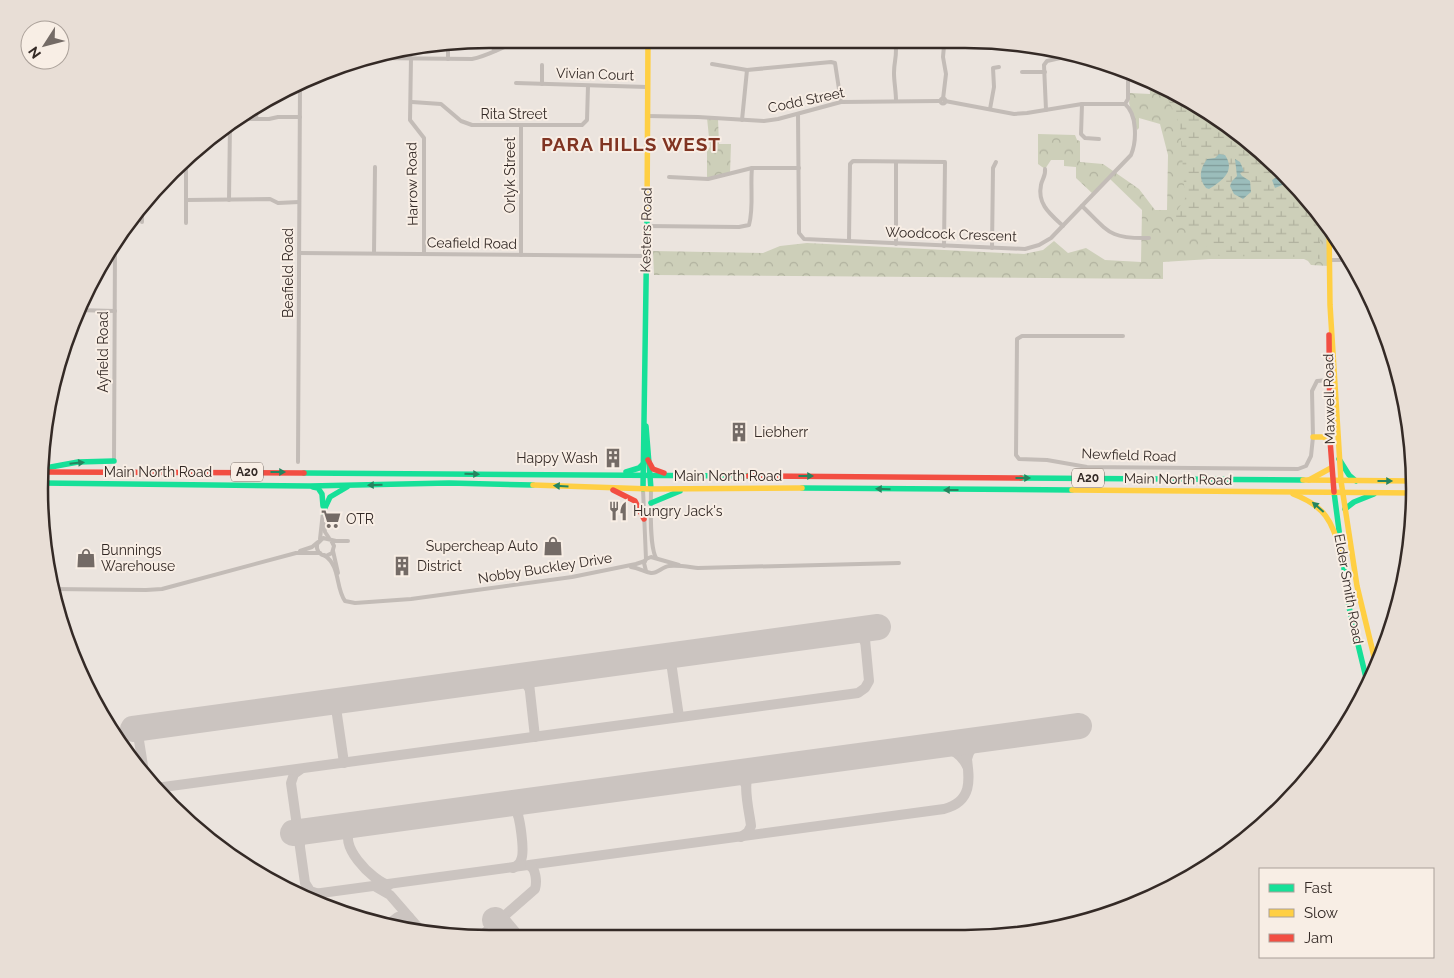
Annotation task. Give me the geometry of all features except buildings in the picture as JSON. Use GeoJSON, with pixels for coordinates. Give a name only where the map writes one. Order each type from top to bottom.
{"type":"FeatureCollection","features":[{"type":"Feature","properties":{"kind":"main road","name":"Kesters Road"},"geometry":{"type":"LineString","coordinates":[[643,489],[646,475],[648,48]]}},
{"type":"Feature","properties":{"kind":"main road","name":"Maxwell Road"},"geometry":{"type":"LineString","coordinates":[[1329,240],[1332,380],[1337,419],[1341,481]]}},
{"type":"Feature","properties":{"kind":"main road","name":"Maxwell Road"},"geometry":{"type":"LineString","coordinates":[[1332,380],[1329,419],[1334,492]]}},
{"type":"Feature","properties":{"kind":"main road"},"geometry":{"type":"LineString","coordinates":[[1329,419],[1337,419]]}},
{"type":"Feature","properties":{"kind":"main road"},"geometry":{"type":"LineString","coordinates":[[1313,437],[1322,437],[1330,440]]}},
{"type":"Feature","properties":{"kind":"main road"},"geometry":{"type":"LineString","coordinates":[[1339,459],[1356,481]]}},
{"type":"Feature","properties":{"kind":"main road"},"geometry":{"type":"LineString","coordinates":[[48,469],[78,462],[114,461]]}},
{"type":"Feature","properties":{"kind":"main road"},"geometry":{"type":"LineString","coordinates":[[619,475],[639,468],[646,462],[653,469],[670,475]]}},
{"type":"Feature","properties":{"kind":"main road"},"geometry":{"type":"LineString","coordinates":[[1308,480],[1331,468]]}},
{"type":"Feature","properties":{"kind":"main road","name":"Main North Road"},"geometry":{"type":"LineString","coordinates":[[48,471],[1406,481]]}},
{"type":"Feature","properties":{"kind":"main road","name":"Kesters Road"},"geometry":{"type":"LineString","coordinates":[[646,475],[651,489]]}},
{"type":"Feature","properties":{"kind":"main road","name":"Elder Smith Road"},"geometry":{"type":"LineString","coordinates":[[1341,481],[1357,586],[1374,656]]}},
{"type":"Feature","properties":{"kind":"main road","name":"Main North Road"},"geometry":{"type":"LineString","coordinates":[[48,483],[310,486],[510,484],[643,489],[1406,493]]}},
{"type":"Feature","properties":{"kind":"main road"},"geometry":{"type":"LineString","coordinates":[[323,513],[332,494],[349,485]]}},
{"type":"Feature","properties":{"kind":"main road"},"geometry":{"type":"LineString","coordinates":[[310,486],[318,488],[322,494],[323,513]]}},
{"type":"Feature","properties":{"kind":"main road"},"geometry":{"type":"LineString","coordinates":[[609,488],[635,501],[644,519]]}},
{"type":"Feature","properties":{"kind":"main road"},"geometry":{"type":"LineString","coordinates":[[651,503],[685,489]]}},
{"type":"Feature","properties":{"kind":"main road"},"geometry":{"type":"LineString","coordinates":[[1286,491],[1306,498],[1322,509],[1331,521],[1341,552]]}},
{"type":"Feature","properties":{"kind":"main road","name":"Elder Smith Road"},"geometry":{"type":"LineString","coordinates":[[1334,492],[1349,607],[1365,675]]}},
{"type":"Feature","properties":{"kind":"main road"},"geometry":{"type":"LineString","coordinates":[[1345,509],[1354,502],[1377,493]]}},
{"type":"Feature","properties":{"kind":"street"},"geometry":{"type":"LineString","coordinates":[[395,58],[481,58],[502,48]]}},
{"type":"Feature","properties":{"kind":"street"},"geometry":{"type":"LineString","coordinates":[[896,101],[894,74],[895,60],[898,52],[897,48]]}},
{"type":"Feature","properties":{"kind":"street"},"geometry":{"type":"LineString","coordinates":[[943,100],[946,74],[943,57],[944,48]]}},
{"type":"Feature","properties":{"kind":"street"},"geometry":{"type":"LineString","coordinates":[[448,49],[448,59]]}},
{"type":"Feature","properties":{"kind":"street","name":"Harrow Road"},"geometry":{"type":"LineString","coordinates":[[411,58],[412,102],[410,120],[424,138],[424,254]]}},
{"type":"Feature","properties":{"kind":"street"},"geometry":{"type":"LineString","coordinates":[[1046,110],[1044,65],[1047,61],[1060,58]]}},
{"type":"Feature","properties":{"kind":"street"},"geometry":{"type":"LineString","coordinates":[[712,64],[748,70],[835,63],[841,102]]}},
{"type":"Feature","properties":{"kind":"street","name":"Vivian Court"},"geometry":{"type":"LineString","coordinates":[[542,65],[542,84]]}},
{"type":"Feature","properties":{"kind":"street"},"geometry":{"type":"LineString","coordinates":[[990,109],[994,87],[993,68],[999,68]]}},
{"type":"Feature","properties":{"kind":"street"},"geometry":{"type":"LineString","coordinates":[[742,120],[748,70]]}},
{"type":"Feature","properties":{"kind":"street"},"geometry":{"type":"LineString","coordinates":[[1022,72],[1045,72]]}},
{"type":"Feature","properties":{"kind":"street"},"geometry":{"type":"LineString","coordinates":[[1125,104],[1128,98],[1128,79]]}},
{"type":"Feature","properties":{"kind":"street","name":"Vivian Court"},"geometry":{"type":"LineString","coordinates":[[516,83],[647,87]]}},
{"type":"Feature","properties":{"kind":"street","name":"Rita Street"},"geometry":{"type":"LineString","coordinates":[[412,102],[441,104],[461,121],[472,125],[582,125],[587,120],[588,86]]}},
{"type":"Feature","properties":{"kind":"street","name":"Beafield Road"},"geometry":{"type":"LineString","coordinates":[[298,462],[300,90]]}},
{"type":"Feature","properties":{"kind":"street","name":"Codd Street"},"geometry":{"type":"LineString","coordinates":[[647,116],[764,121],[841,102],[943,100],[1014,114],[1082,104],[1125,104]]}},
{"type":"Feature","properties":{"kind":"street"},"geometry":{"type":"LineString","coordinates":[[1082,104],[1081,134],[1085,138],[1099,139]]}},
{"type":"Feature","properties":{"kind":"street","name":"Woodcock Crescent"},"geometry":{"type":"LineString","coordinates":[[798,114],[799,233],[804,239],[1025,249],[1039,245],[1051,238],[1127,159],[1134,148],[1136,134],[1129,107],[1125,104]]}},
{"type":"Feature","properties":{"kind":"street"},"geometry":{"type":"LineString","coordinates":[[250,118],[270,119],[300,116]]}},
{"type":"Feature","properties":{"kind":"street","name":"Orlyk Street"},"geometry":{"type":"LineString","coordinates":[[521,125],[521,255]]}},
{"type":"Feature","properties":{"kind":"street"},"geometry":{"type":"LineString","coordinates":[[229,200],[230,132]]}},
{"type":"Feature","properties":{"kind":"street"},"geometry":{"type":"LineString","coordinates":[[848,241],[850,164],[853,161],[945,162],[944,246]]}},
{"type":"Feature","properties":{"kind":"street"},"geometry":{"type":"LineString","coordinates":[[896,162],[896,244]]}},
{"type":"Feature","properties":{"kind":"street"},"geometry":{"type":"LineString","coordinates":[[992,248],[993,168],[996,162]]}},
{"type":"Feature","properties":{"kind":"street"},"geometry":{"type":"LineString","coordinates":[[374,254],[375,167]]}},
{"type":"Feature","properties":{"kind":"street"},"geometry":{"type":"LineString","coordinates":[[669,177],[708,179],[752,168],[799,168]]}},
{"type":"Feature","properties":{"kind":"street"},"geometry":{"type":"LineString","coordinates":[[646,226],[739,226],[749,224],[751,216],[752,168]]}},
{"type":"Feature","properties":{"kind":"street"},"geometry":{"type":"LineString","coordinates":[[186,169],[186,223]]}},
{"type":"Feature","properties":{"kind":"street"},"geometry":{"type":"LineString","coordinates":[[1045,169],[1046,175],[1041,184],[1040,199],[1048,211],[1063,226]]}},
{"type":"Feature","properties":{"kind":"street"},"geometry":{"type":"LineString","coordinates":[[187,200],[270,199],[278,203],[299,202]]}},
{"type":"Feature","properties":{"kind":"street"},"geometry":{"type":"LineString","coordinates":[[1082,206],[1108,231],[1119,237],[1149,238]]}},
{"type":"Feature","properties":{"kind":"street"},"geometry":{"type":"LineString","coordinates":[[142,216],[142,222]]}},
{"type":"Feature","properties":{"kind":"street","name":"Ceafield Road"},"geometry":{"type":"LineString","coordinates":[[299,253],[646,256]]}},
{"type":"Feature","properties":{"kind":"street","name":"Ayfield Road"},"geometry":{"type":"LineString","coordinates":[[114,461],[115,255]]}},
{"type":"Feature","properties":{"kind":"street"},"geometry":{"type":"LineString","coordinates":[[1329,260],[1342,260]]}},
{"type":"Feature","properties":{"kind":"street"},"geometry":{"type":"LineString","coordinates":[[86,310],[115,310]]}},
{"type":"Feature","properties":{"kind":"street","name":"Newfield Road"},"geometry":{"type":"LineString","coordinates":[[1123,336],[1022,336],[1017,339],[1016,455],[1019,459],[1047,460],[1087,467],[1298,469],[1306,466],[1311,456],[1313,437],[1312,392],[1317,381],[1332,380]]}},
{"type":"Feature","properties":{"kind":"street","name":"Kesters Road"},"geometry":{"type":"LineString","coordinates":[[643,489],[645,560]]}},
{"type":"Feature","properties":{"kind":"street","name":"Kesters Road"},"geometry":{"type":"LineString","coordinates":[[651,489],[652,539],[657,559]]}},
{"type":"Feature","properties":{"kind":"street"},"geometry":{"type":"LineString","coordinates":[[323,513],[326,532],[334,550]]}},
{"type":"Feature","properties":{"kind":"street"},"geometry":{"type":"LineString","coordinates":[[322,554],[317,547],[323,513]]}},
{"type":"Feature","properties":{"kind":"street"},"geometry":{"type":"LineString","coordinates":[[60,589],[162,589],[296,553],[312,547],[325,538],[348,541],[328,555],[296,553]]}},
{"type":"Feature","properties":{"kind":"street","name":"Nobby Buckley Drive"},"geometry":{"type":"LineString","coordinates":[[334,550],[342,597],[345,601],[355,603],[411,599],[572,577],[627,566],[645,560]]}},
{"type":"Feature","properties":{"kind":"street","name":"Nobby Buckley Drive"},"geometry":{"type":"LineString","coordinates":[[322,554],[333,563],[338,576]]}},
{"type":"Feature","properties":{"kind":"street"},"geometry":{"type":"LineString","coordinates":[[686,567],[651,557],[645,560],[644,567],[646,571],[654,574],[660,569],[670,566],[686,567],[899,563]]}},
{"type":"Feature","properties":{"kind":"street"},"geometry":{"type":"LineString","coordinates":[[657,559],[660,569]]}},
{"type":"Feature","properties":{"kind":"street","name":"Nobby Buckley Drive"},"geometry":{"type":"LineString","coordinates":[[627,566],[637,567],[646,571]]}},
{"type":"Feature","properties":{"kind":"green space"},"geometry":{"type":"Polygon","coordinates":[[[1150,88],[1210,122],[1256,157],[1277,177],[1297,198],[1329,240],[1329,266],[1311,265],[1304,259],[1210,259],[1163,262],[1163,279],[654,275],[653,251],[763,253],[780,246],[807,243],[1024,254],[1043,250],[1054,241],[1068,253],[1086,248],[1105,260],[1141,262],[1142,210],[1109,178],[1093,194],[1076,178],[1076,167],[1064,166],[1064,160],[1051,160],[1045,169],[1038,164],[1038,134],[1075,135],[1077,140],[1080,141],[1080,162],[1103,164],[1139,189],[1155,210],[1167,210],[1168,155],[1160,124],[1139,118],[1139,128],[1137,130],[1129,103],[1130,93],[1150,94],[1150,88]]]}},
{"type":"Feature","properties":{"kind":"green space"},"geometry":{"type":"Polygon","coordinates":[[[1167,97],[1210,122],[1234,139],[1256,157],[1297,198],[1320,227],[1320,259],[1309,257],[1219,256],[1172,218],[1185,199],[1180,125],[1167,97]]]}},
{"type":"Feature","properties":{"kind":"green space"},"geometry":{"type":"Polygon","coordinates":[[[707,118],[718,119],[719,144],[731,144],[730,174],[707,179],[707,150],[710,147],[707,118]]]}},
{"type":"Feature","properties":{"kind":"water"},"geometry":{"type":"Polygon","coordinates":[[[1219,154],[1225,155],[1229,166],[1228,171],[1219,183],[1209,189],[1206,188],[1201,177],[1203,166],[1207,159],[1215,158],[1219,154]]]}},
{"type":"Feature","properties":{"kind":"water"},"geometry":{"type":"Polygon","coordinates":[[[1235,159],[1240,162],[1244,171],[1240,173],[1242,176],[1250,181],[1251,192],[1243,199],[1234,194],[1230,186],[1237,176],[1235,159]]]}},
{"type":"Feature","properties":{"kind":"water"},"geometry":{"type":"Polygon","coordinates":[[[1277,177],[1284,184],[1275,188],[1272,180],[1277,177]]]}},
{"type":"Feature","properties":{"kind":"taxiway"},"geometry":{"type":"LineString","coordinates":[[164,787],[858,693],[865,688],[869,681],[864,629]]}},
{"type":"Feature","properties":{"kind":"taxiway"},"geometry":{"type":"LineString","coordinates":[[826,634],[853,632],[862,637],[865,642]]}},
{"type":"Feature","properties":{"kind":"taxiway"},"geometry":{"type":"LineString","coordinates":[[670,655],[679,717]]}},
{"type":"Feature","properties":{"kind":"taxiway"},"geometry":{"type":"LineString","coordinates":[[535,737],[529,683],[537,675],[557,671]]}},
{"type":"Feature","properties":{"kind":"taxiway"},"geometry":{"type":"LineString","coordinates":[[496,679],[519,679],[529,688]]}},
{"type":"Feature","properties":{"kind":"taxiway"},"geometry":{"type":"LineString","coordinates":[[335,701],[344,763]]}},
{"type":"Feature","properties":{"kind":"taxiway"},"geometry":{"type":"LineString","coordinates":[[139,740],[142,732],[150,726]]}},
{"type":"Feature","properties":{"kind":"taxiway"},"geometry":{"type":"LineString","coordinates":[[137,728],[142,762]]}},
{"type":"Feature","properties":{"kind":"taxiway"},"geometry":{"type":"LineString","coordinates":[[967,759],[970,751],[982,741],[989,738],[1023,734]]}},
{"type":"Feature","properties":{"kind":"taxiway"},"geometry":{"type":"LineString","coordinates":[[900,750],[938,747],[954,752],[961,757],[967,766]]}},
{"type":"Feature","properties":{"kind":"taxiway"},"geometry":{"type":"LineString","coordinates":[[314,894],[944,809],[954,805],[965,794],[969,778],[966,752]]}},
{"type":"Feature","properties":{"kind":"taxiway"},"geometry":{"type":"LineString","coordinates":[[741,837],[748,832],[751,826],[746,789],[748,776],[752,772],[761,769],[796,765]]}},
{"type":"Feature","properties":{"kind":"taxiway"},"geometry":{"type":"LineString","coordinates":[[301,769],[294,774],[291,783],[305,883],[310,891],[319,894]]}},
{"type":"Feature","properties":{"kind":"taxiway"},"geometry":{"type":"LineString","coordinates":[[691,779],[733,774],[742,778],[746,785]]}},
{"type":"Feature","properties":{"kind":"taxiway"},"geometry":{"type":"LineString","coordinates":[[518,815],[520,808],[527,803],[570,796]]}},
{"type":"Feature","properties":{"kind":"taxiway"},"geometry":{"type":"LineString","coordinates":[[464,810],[506,805],[515,808],[520,825],[522,856],[521,861],[513,868]]}},
{"type":"Feature","properties":{"kind":"taxiway"},"geometry":{"type":"LineString","coordinates":[[389,885],[374,877],[358,861],[348,842],[348,834],[357,825],[396,819]]}},
{"type":"Feature","properties":{"kind":"taxiway"},"geometry":{"type":"LineString","coordinates":[[300,844],[306,834],[344,826]]}},
{"type":"Feature","properties":{"kind":"taxiway"},"geometry":{"type":"LineString","coordinates":[[488,930],[535,889],[536,876],[530,866]]}},
{"type":"Feature","properties":{"kind":"taxiway"},"geometry":{"type":"LineString","coordinates":[[376,887],[390,895],[415,924]]}},
{"type":"Feature","properties":{"kind":"taxiway"},"geometry":{"type":"LineString","coordinates":[[394,920],[403,915],[409,917]]}},
{"type":"Feature","properties":{"kind":"taxiway"},"geometry":{"type":"LineString","coordinates":[[505,916],[503,920],[505,930]]}},
{"type":"Feature","properties":{"kind":"runway"},"geometry":{"type":"LineString","coordinates":[[133,729],[878,627]]}},
{"type":"Feature","properties":{"kind":"runway"},"geometry":{"type":"LineString","coordinates":[[293,833],[1079,726]]}},
{"type":"Feature","properties":{"kind":"runway"},"geometry":{"type":"LineString","coordinates":[[495,920],[503,930]]}},
{"type":"Feature","properties":{"kind":"traffic: fast"},"geometry":{"type":"LineString","coordinates":[[643,489],[647,218]]}},
{"type":"Feature","properties":{"kind":"traffic: fast"},"geometry":{"type":"LineString","coordinates":[[646,426],[651,489]]}},
{"type":"Feature","properties":{"kind":"traffic: fast"},"geometry":{"type":"LineString","coordinates":[[1339,459],[1349,475],[1356,481]]}},
{"type":"Feature","properties":{"kind":"traffic: fast"},"geometry":{"type":"LineString","coordinates":[[48,468],[78,462],[114,461]]}},
{"type":"Feature","properties":{"kind":"traffic: fast"},"geometry":{"type":"LineString","coordinates":[[626,472],[639,468],[644,463]]}},
{"type":"Feature","properties":{"kind":"traffic: fast"},"geometry":{"type":"LineString","coordinates":[[304,473],[748,476]]}},
{"type":"Feature","properties":{"kind":"traffic: fast"},"geometry":{"type":"LineString","coordinates":[[1021,478],[1303,480]]}},
{"type":"Feature","properties":{"kind":"traffic: fast"},"geometry":{"type":"LineString","coordinates":[[48,483],[310,486],[449,483],[533,485]]}},
{"type":"Feature","properties":{"kind":"traffic: fast"},"geometry":{"type":"LineString","coordinates":[[313,487],[318,488],[322,494],[323,506]]}},
{"type":"Feature","properties":{"kind":"traffic: fast"},"geometry":{"type":"LineString","coordinates":[[323,512],[330,497],[347,487]]}},
{"type":"Feature","properties":{"kind":"traffic: fast"},"geometry":{"type":"LineString","coordinates":[[802,488],[1072,490]]}},
{"type":"Feature","properties":{"kind":"traffic: fast"},"geometry":{"type":"LineString","coordinates":[[651,503],[680,491]]}},
{"type":"Feature","properties":{"kind":"traffic: fast"},"geometry":{"type":"LineString","coordinates":[[1334,492],[1349,607],[1365,675]]}},
{"type":"Feature","properties":{"kind":"traffic: fast"},"geometry":{"type":"LineString","coordinates":[[1345,509],[1354,502],[1374,494]]}},
{"type":"Feature","properties":{"kind":"traffic: slow"},"geometry":{"type":"LineString","coordinates":[[647,218],[648,48]]}},
{"type":"Feature","properties":{"kind":"traffic: slow"},"geometry":{"type":"LineString","coordinates":[[1329,240],[1330,305],[1341,481]]}},
{"type":"Feature","properties":{"kind":"traffic: slow"},"geometry":{"type":"LineString","coordinates":[[1313,437],[1323,437],[1330,440]]}},
{"type":"Feature","properties":{"kind":"traffic: slow"},"geometry":{"type":"LineString","coordinates":[[1309,480],[1331,468]]}},
{"type":"Feature","properties":{"kind":"traffic: slow"},"geometry":{"type":"LineString","coordinates":[[1303,480],[1406,481]]}},
{"type":"Feature","properties":{"kind":"traffic: slow"},"geometry":{"type":"LineString","coordinates":[[1341,481],[1357,586],[1374,656]]}},
{"type":"Feature","properties":{"kind":"traffic: slow"},"geometry":{"type":"LineString","coordinates":[[533,485],[651,489],[802,488]]}},
{"type":"Feature","properties":{"kind":"traffic: slow"},"geometry":{"type":"LineString","coordinates":[[1072,490],[1406,493]]}},
{"type":"Feature","properties":{"kind":"traffic: slow"},"geometry":{"type":"LineString","coordinates":[[1293,494],[1313,504],[1326,516],[1341,552]]}},
{"type":"Feature","properties":{"kind":"traffic: jam"},"geometry":{"type":"LineString","coordinates":[[1329,335],[1330,440],[1334,492]]}},
{"type":"Feature","properties":{"kind":"traffic: jam"},"geometry":{"type":"LineString","coordinates":[[648,460],[653,469],[664,473]]}},
{"type":"Feature","properties":{"kind":"traffic: jam"},"geometry":{"type":"LineString","coordinates":[[48,472],[304,473]]}},
{"type":"Feature","properties":{"kind":"traffic: jam"},"geometry":{"type":"LineString","coordinates":[[748,476],[1021,478]]}},
{"type":"Feature","properties":{"kind":"traffic: jam"},"geometry":{"type":"LineString","coordinates":[[613,490],[635,501],[644,519]]}},
{"type":"Feature","properties":{"kind":"place","name":"Liebherr"},"geometry":{"type":"Point","coordinates":[739,432]}},
{"type":"Feature","properties":{"kind":"place","name":"Happy Wash"},"geometry":{"type":"Point","coordinates":[613,458]}},
{"type":"Feature","properties":{"kind":"place","name":"Hungry Jack's"},"geometry":{"type":"Point","coordinates":[618,511]}},
{"type":"Feature","properties":{"kind":"place","name":"OTR"},"geometry":{"type":"Point","coordinates":[331,519]}},
{"type":"Feature","properties":{"kind":"place","name":"Supercheap Auto"},"geometry":{"type":"Point","coordinates":[553,546]}},
{"type":"Feature","properties":{"kind":"place","name":"Bunnings Warehouse"},"geometry":{"type":"Point","coordinates":[86,558]}},
{"type":"Feature","properties":{"kind":"place","name":"District"},"geometry":{"type":"Point","coordinates":[402,566]}},
{"type":"Feature","properties":{"kind":"district","name":"PARA HILLS WEST"},"geometry":{"type":"Point","coordinates":[631,144]}}]}
